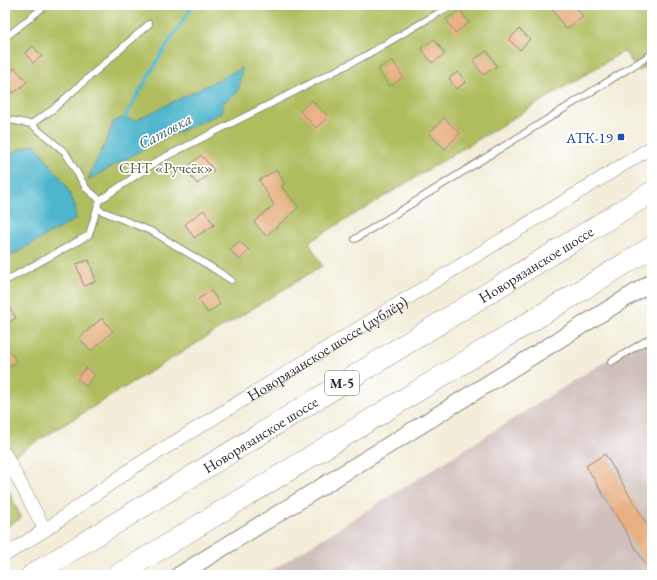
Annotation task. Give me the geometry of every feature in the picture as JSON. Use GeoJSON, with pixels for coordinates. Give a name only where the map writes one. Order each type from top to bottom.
{"type":"FeatureCollection","features":[{"type":"Feature","properties":{"kind":"highway","name":"Новорязанское шоссе"},"geometry":{"type":"LineString","coordinates":[[32,575],[652,192]]}},
{"type":"Feature","properties":{"kind":"highway"},"geometry":{"type":"LineString","coordinates":[[118,575],[652,247]]}},
{"type":"Feature","properties":{"kind":"street","name":"Новорязанское шоссе (дублёр)"},"geometry":{"type":"LineString","coordinates":[[5,555],[45,530],[134,467],[652,147]]}},
{"type":"Feature","properties":{"kind":"street"},"geometry":{"type":"LineString","coordinates":[[179,575],[652,282]]}},
{"type":"Feature","properties":{"kind":"street"},"geometry":{"type":"LineString","coordinates":[[5,454],[45,530]]}},
{"type":"Feature","properties":{"kind":"lane"},"geometry":{"type":"LineString","coordinates":[[5,38],[46,5]]}},
{"type":"Feature","properties":{"kind":"lane"},"geometry":{"type":"LineString","coordinates":[[5,281],[89,235],[100,200],[159,160],[363,58],[452,5]]}},
{"type":"Feature","properties":{"kind":"lane"},"geometry":{"type":"LineString","coordinates":[[30,124],[52,110],[149,24]]}},
{"type":"Feature","properties":{"kind":"lane"},"geometry":{"type":"LineString","coordinates":[[355,239],[652,54]]}},
{"type":"Feature","properties":{"kind":"lane"},"geometry":{"type":"LineString","coordinates":[[5,119],[30,124],[65,152],[86,188],[100,200]]}},
{"type":"Feature","properties":{"kind":"lane"},"geometry":{"type":"LineString","coordinates":[[97,209],[153,232],[211,266],[231,280]]}},
{"type":"Feature","properties":{"kind":"lane"},"geometry":{"type":"LineString","coordinates":[[611,362],[649,339],[652,349]]}},
{"type":"Feature","properties":{"kind":"shaded area"},"geometry":{"type":"Polygon","coordinates":[[[652,332],[652,575],[264,575],[652,332]]]}},
{"type":"Feature","properties":{"kind":"green space","name":"СНТ «Ручеёк»"},"geometry":{"type":"Polygon","coordinates":[[[5,5],[652,5],[652,63],[638,71],[624,51],[309,242],[322,266],[5,461],[5,5]]]}},
{"type":"Feature","properties":{"kind":"green space"},"geometry":{"type":"Polygon","coordinates":[[[5,482],[21,518],[5,528],[5,482]]]}},
{"type":"Feature","properties":{"kind":"water","name":"Сатовка"},"geometry":{"type":"Polygon","coordinates":[[[242,68],[238,92],[223,103],[221,113],[158,141],[88,180],[105,144],[113,122],[125,117],[134,121],[242,68]]]}},
{"type":"Feature","properties":{"kind":"water"},"geometry":{"type":"Polygon","coordinates":[[[35,144],[65,184],[75,205],[76,219],[5,259],[5,155],[35,144]]]}},
{"type":"Feature","properties":{"kind":"building"},"geometry":{"type":"Polygon","coordinates":[[[558,5],[574,5],[583,17],[566,29],[552,9],[558,5]]]}},
{"type":"Feature","properties":{"kind":"building"},"geometry":{"type":"Polygon","coordinates":[[[460,10],[469,23],[455,33],[446,19],[460,10]]]}},
{"type":"Feature","properties":{"kind":"building"},"geometry":{"type":"Polygon","coordinates":[[[519,29],[530,39],[520,50],[509,40],[519,29]]]}},
{"type":"Feature","properties":{"kind":"building"},"geometry":{"type":"Polygon","coordinates":[[[434,39],[445,54],[432,63],[421,48],[434,39]]]}},
{"type":"Feature","properties":{"kind":"building"},"geometry":{"type":"Polygon","coordinates":[[[33,46],[42,56],[33,63],[25,53],[33,46]]]}},
{"type":"Feature","properties":{"kind":"building"},"geometry":{"type":"Polygon","coordinates":[[[487,51],[497,66],[483,75],[473,60],[487,51]]]}},
{"type":"Feature","properties":{"kind":"building"},"geometry":{"type":"Polygon","coordinates":[[[392,60],[403,77],[389,87],[378,69],[392,60]]]}},
{"type":"Feature","properties":{"kind":"building"},"geometry":{"type":"Polygon","coordinates":[[[15,68],[27,82],[14,93],[5,82],[5,76],[15,68]]]}},
{"type":"Feature","properties":{"kind":"building"},"geometry":{"type":"Polygon","coordinates":[[[458,72],[466,82],[456,89],[449,78],[458,72]]]}},
{"type":"Feature","properties":{"kind":"building"},"geometry":{"type":"Polygon","coordinates":[[[312,100],[328,117],[316,128],[300,111],[312,100]]]}},
{"type":"Feature","properties":{"kind":"building"},"geometry":{"type":"Polygon","coordinates":[[[444,118],[460,133],[445,149],[429,134],[444,118]]]}},
{"type":"Feature","properties":{"kind":"building"},"geometry":{"type":"Polygon","coordinates":[[[201,155],[214,170],[197,184],[185,169],[201,155]]]}},
{"type":"Feature","properties":{"kind":"building"},"geometry":{"type":"Polygon","coordinates":[[[277,170],[285,184],[281,186],[299,207],[266,236],[254,222],[274,205],[259,180],[277,170]]]}},
{"type":"Feature","properties":{"kind":"building"},"geometry":{"type":"Polygon","coordinates":[[[204,210],[214,225],[194,238],[185,224],[204,210]]]}},
{"type":"Feature","properties":{"kind":"building"},"geometry":{"type":"Polygon","coordinates":[[[239,241],[249,250],[240,260],[230,250],[239,241]]]}},
{"type":"Feature","properties":{"kind":"building"},"geometry":{"type":"Polygon","coordinates":[[[89,260],[96,281],[84,286],[76,264],[89,260]]]}},
{"type":"Feature","properties":{"kind":"building"},"geometry":{"type":"Polygon","coordinates":[[[211,291],[220,304],[208,313],[198,299],[211,291]]]}},
{"type":"Feature","properties":{"kind":"building"},"geometry":{"type":"Polygon","coordinates":[[[5,300],[16,318],[5,325],[5,300]]]}},
{"type":"Feature","properties":{"kind":"building"},"geometry":{"type":"Polygon","coordinates":[[[102,318],[113,331],[91,351],[79,338],[102,318]]]}},
{"type":"Feature","properties":{"kind":"building"},"geometry":{"type":"Polygon","coordinates":[[[5,344],[17,362],[5,370],[5,344]]]}},
{"type":"Feature","properties":{"kind":"building"},"geometry":{"type":"Polygon","coordinates":[[[86,368],[95,375],[86,386],[77,378],[86,368]]]}},
{"type":"Feature","properties":{"kind":"building"},"geometry":{"type":"Polygon","coordinates":[[[605,454],[652,533],[652,575],[586,466],[605,454]]]}},
{"type":"Feature","properties":{"kind":"waterway"},"geometry":{"type":"LineString","coordinates":[[125,117],[162,53],[193,5]]}},
{"type":"Feature","properties":{"kind":"place","name":"АТК-19"},"geometry":{"type":"Point","coordinates":[621,137]}}]}
